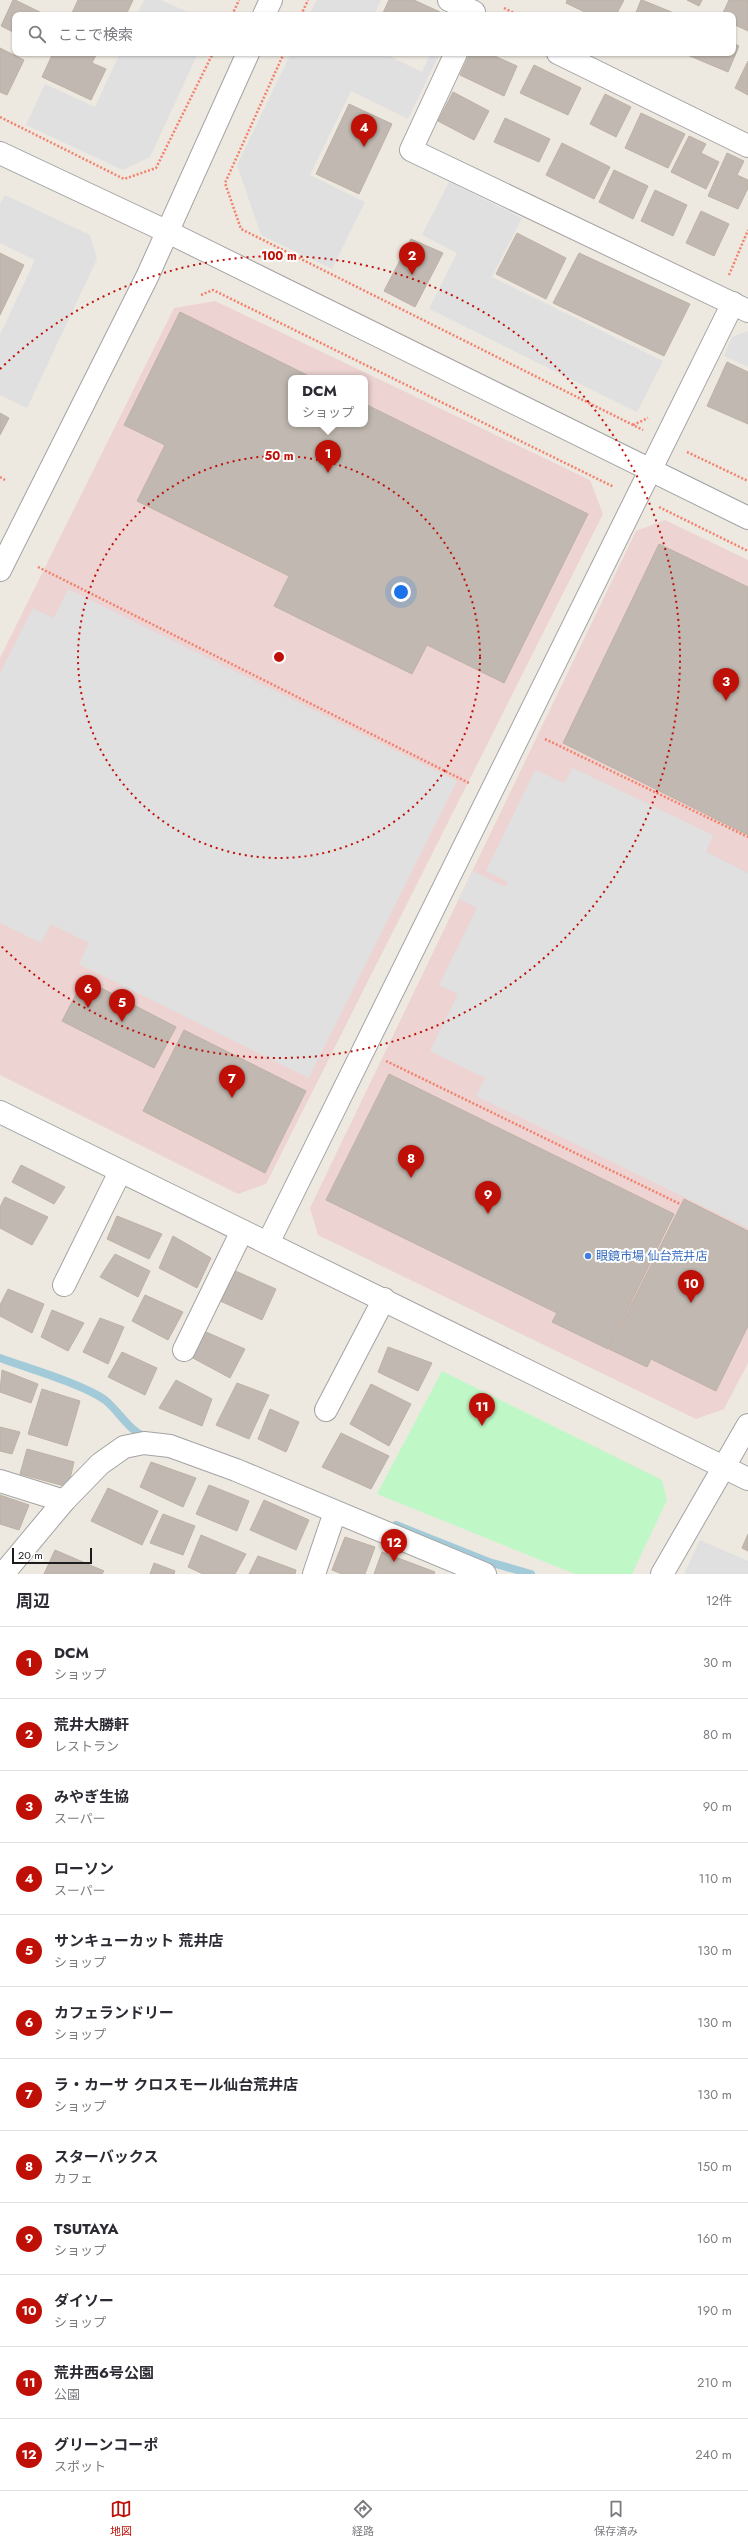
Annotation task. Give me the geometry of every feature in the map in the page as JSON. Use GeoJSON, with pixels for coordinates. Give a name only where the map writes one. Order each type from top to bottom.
{"type":"FeatureCollection","features":[{"type":"Feature","properties":{"kind":"street"},"geometry":{"type":"LineString","coordinates":[[265,12],[271,0]]}},
{"type":"Feature","properties":{"kind":"street"},"geometry":{"type":"LineString","coordinates":[[449,0],[477,11]]}},
{"type":"Feature","properties":{"kind":"street"},"geometry":{"type":"LineString","coordinates":[[0,570],[168,232],[247,56]]}},
{"type":"Feature","properties":{"kind":"street"},"geometry":{"type":"LineString","coordinates":[[268,1243],[734,303],[411,150],[455,56]]}},
{"type":"Feature","properties":{"kind":"street"},"geometry":{"type":"LineString","coordinates":[[564,56],[748,146]]}},
{"type":"Feature","properties":{"kind":"street"},"geometry":{"type":"LineString","coordinates":[[0,153],[168,232],[748,518]]}},
{"type":"Feature","properties":{"kind":"street"},"geometry":{"type":"LineString","coordinates":[[0,1112],[748,1479]]}},
{"type":"Feature","properties":{"kind":"street"},"geometry":{"type":"LineString","coordinates":[[64,1285],[120,1172]]}},
{"type":"Feature","properties":{"kind":"street"},"geometry":{"type":"LineString","coordinates":[[184,1350],[242,1231]]}},
{"type":"Feature","properties":{"kind":"street"},"geometry":{"type":"LineString","coordinates":[[326,1410],[384,1300]]}},
{"type":"Feature","properties":{"kind":"street"},"geometry":{"type":"LineString","coordinates":[[662,1574],[748,1425]]}},
{"type":"Feature","properties":{"kind":"street"},"geometry":{"type":"LineString","coordinates":[[3,1574],[64,1501],[100,1464],[124,1447],[144,1444],[170,1446],[335,1512],[446,1567],[485,1574]]}},
{"type":"Feature","properties":{"kind":"street"},"geometry":{"type":"LineString","coordinates":[[0,1481],[64,1501]]}},
{"type":"Feature","properties":{"kind":"street"},"geometry":{"type":"LineString","coordinates":[[314,1574],[335,1512]]}},
{"type":"Feature","properties":{"kind":"path"},"geometry":{"type":"LineString","coordinates":[[233,12],[239,0]]}},
{"type":"Feature","properties":{"kind":"path"},"geometry":{"type":"LineString","coordinates":[[302,12],[308,0]]}},
{"type":"Feature","properties":{"kind":"path"},"geometry":{"type":"LineString","coordinates":[[504,8],[512,12]]}},
{"type":"Feature","properties":{"kind":"path"},"geometry":{"type":"LineString","coordinates":[[0,117],[124,179],[156,168],[159,164],[212,56]]}},
{"type":"Feature","properties":{"kind":"path"},"geometry":{"type":"LineString","coordinates":[[283,56],[225,183],[240,229],[633,425]]}},
{"type":"Feature","properties":{"kind":"path"},"geometry":{"type":"LineString","coordinates":[[734,303],[748,230]]}},
{"type":"Feature","properties":{"kind":"path"},"geometry":{"type":"LineString","coordinates":[[201,295],[213,290],[620,489]]}},
{"type":"Feature","properties":{"kind":"path"},"geometry":{"type":"LineString","coordinates":[[685,451],[748,481]]}},
{"type":"Feature","properties":{"kind":"path"},"geometry":{"type":"LineString","coordinates":[[0,477],[5,480]]}},
{"type":"Feature","properties":{"kind":"path"},"geometry":{"type":"LineString","coordinates":[[654,505],[748,551]]}},
{"type":"Feature","properties":{"kind":"path"},"geometry":{"type":"LineString","coordinates":[[38,567],[473,785]]}},
{"type":"Feature","properties":{"kind":"path"},"geometry":{"type":"LineString","coordinates":[[542,744],[546,738],[748,837]]}},
{"type":"Feature","properties":{"kind":"path"},"geometry":{"type":"LineString","coordinates":[[383,1066],[386,1061],[680,1204]]}},
{"type":"Feature","properties":{"kind":"shaded area"},"geometry":{"type":"Polygon","coordinates":[[[144,0],[161,0],[187,12],[138,12],[144,0]]]}},
{"type":"Feature","properties":{"kind":"shaded area"},"geometry":{"type":"Polygon","coordinates":[[[317,0],[381,0],[375,12],[311,12],[317,0]]]}},
{"type":"Feature","properties":{"kind":"shaded area"},"geometry":{"type":"Polygon","coordinates":[[[119,56],[197,56],[150,157],[123,170],[26,125],[45,84],[95,107],[119,56]]]}},
{"type":"Feature","properties":{"kind":"shaded area"},"geometry":{"type":"Polygon","coordinates":[[[290,56],[389,56],[422,72],[430,56],[439,56],[408,119],[351,91],[310,175],[365,202],[332,269],[261,235],[237,165],[290,56]]]}},
{"type":"Feature","properties":{"kind":"shaded area"},"geometry":{"type":"Polygon","coordinates":[[[449,182],[522,218],[492,277],[663,361],[637,412],[429,309],[457,253],[422,235],[449,182]]]}},
{"type":"Feature","properties":{"kind":"shaded area"},"geometry":{"type":"Polygon","coordinates":[[[5,195],[90,235],[97,259],[27,408],[0,395],[0,335],[35,260],[0,243],[0,204],[5,195]]]}},
{"type":"Feature","properties":{"kind":"shaded area"},"geometry":{"type":"Polygon","coordinates":[[[215,301],[590,480],[603,514],[266,1184],[238,1194],[0,1075],[0,658],[174,308],[215,301]]]}},
{"type":"Feature","properties":{"kind":"shaded area"},"geometry":{"type":"Polygon","coordinates":[[[748,331],[748,367],[724,356],[732,337],[748,331]]]}},
{"type":"Feature","properties":{"kind":"shaded area"},"geometry":{"type":"Polygon","coordinates":[[[665,520],[748,560],[748,1363],[724,1409],[696,1419],[318,1235],[310,1208],[636,531],[665,520]]]}},
{"type":"Feature","properties":{"kind":"shaded area"},"geometry":{"type":"Polygon","coordinates":[[[68,589],[457,781],[309,1078],[79,964],[89,943],[51,924],[41,943],[0,923],[0,673],[33,608],[54,618],[68,589]]]}},
{"type":"Feature","properties":{"kind":"shaded area"},"geometry":{"type":"Polygon","coordinates":[[[573,768],[713,835],[706,852],[748,873],[748,1228],[476,1096],[485,1078],[430,1051],[458,994],[439,985],[477,908],[459,899],[473,871],[505,887],[508,882],[486,871],[535,770],[564,783],[573,768]]]}},
{"type":"Feature","properties":{"kind":"shaded area"},"geometry":{"type":"Polygon","coordinates":[[[700,1540],[748,1561],[748,1574],[684,1574],[700,1540]]]}},
{"type":"Feature","properties":{"kind":"green space"},"geometry":{"type":"Polygon","coordinates":[[[442,1371],[662,1480],[667,1500],[632,1574],[575,1574],[377,1494],[442,1371]]]}},
{"type":"Feature","properties":{"kind":"building"},"geometry":{"type":"Polygon","coordinates":[[[13,0],[40,12],[12,12],[12,32],[1,26],[13,0]]]}},
{"type":"Feature","properties":{"kind":"building"},"geometry":{"type":"Polygon","coordinates":[[[78,0],[133,0],[127,12],[72,12],[78,0]]]}},
{"type":"Feature","properties":{"kind":"building"},"geometry":{"type":"Polygon","coordinates":[[[389,0],[414,0],[440,12],[383,12],[389,0]]]}},
{"type":"Feature","properties":{"kind":"building"},"geometry":{"type":"Polygon","coordinates":[[[567,0],[624,0],[618,12],[585,12],[566,3],[567,0]]]}},
{"type":"Feature","properties":{"kind":"building"},"geometry":{"type":"Polygon","coordinates":[[[642,0],[672,12],[636,12],[642,0]]]}},
{"type":"Feature","properties":{"kind":"building"},"geometry":{"type":"Polygon","coordinates":[[[687,0],[702,0],[699,6],[687,0]]]}},
{"type":"Feature","properties":{"kind":"building"},"geometry":{"type":"Polygon","coordinates":[[[729,0],[748,0],[748,31],[736,25],[736,12],[723,12],[729,0]]]}},
{"type":"Feature","properties":{"kind":"building"},"geometry":{"type":"Polygon","coordinates":[[[736,44],[739,46],[736,53],[736,44]]]}},
{"type":"Feature","properties":{"kind":"building"},"geometry":{"type":"Polygon","coordinates":[[[0,48],[12,54],[12,56],[16,56],[24,60],[7,95],[0,92],[0,48]]]}},
{"type":"Feature","properties":{"kind":"building"},"geometry":{"type":"Polygon","coordinates":[[[52,56],[96,56],[92,63],[106,69],[91,100],[42,77],[52,56]]]}},
{"type":"Feature","properties":{"kind":"building"},"geometry":{"type":"Polygon","coordinates":[[[469,56],[495,56],[517,66],[504,96],[460,75],[469,56]]]}},
{"type":"Feature","properties":{"kind":"building"},"geometry":{"type":"Polygon","coordinates":[[[690,56],[735,56],[728,72],[690,56]]]}},
{"type":"Feature","properties":{"kind":"building"},"geometry":{"type":"Polygon","coordinates":[[[748,61],[748,95],[735,88],[748,61]]]}},
{"type":"Feature","properties":{"kind":"building"},"geometry":{"type":"Polygon","coordinates":[[[534,65],[581,88],[568,115],[520,93],[534,65]]]}},
{"type":"Feature","properties":{"kind":"building"},"geometry":{"type":"Polygon","coordinates":[[[453,92],[489,111],[474,140],[438,121],[453,92]]]}},
{"type":"Feature","properties":{"kind":"building"},"geometry":{"type":"Polygon","coordinates":[[[605,94],[631,107],[616,137],[590,124],[605,94]]]}},
{"type":"Feature","properties":{"kind":"building"},"geometry":{"type":"Polygon","coordinates":[[[349,104],[392,124],[359,194],[316,174],[349,104]]]}},
{"type":"Feature","properties":{"kind":"building"},"geometry":{"type":"Polygon","coordinates":[[[641,113],[685,134],[668,168],[625,148],[641,113]]]}},
{"type":"Feature","properties":{"kind":"building"},"geometry":{"type":"Polygon","coordinates":[[[505,118],[550,139],[539,162],[494,142],[505,118]]]}},
{"type":"Feature","properties":{"kind":"building"},"geometry":{"type":"Polygon","coordinates":[[[689,136],[706,144],[701,153],[719,162],[706,189],[671,172],[689,136]]]}},
{"type":"Feature","properties":{"kind":"building"},"geometry":{"type":"Polygon","coordinates":[[[562,143],[610,167],[594,199],[546,175],[562,143]]]}},
{"type":"Feature","properties":{"kind":"building"},"geometry":{"type":"Polygon","coordinates":[[[727,153],[744,161],[737,175],[748,180],[748,188],[738,209],[708,196],[727,153]]]}},
{"type":"Feature","properties":{"kind":"building"},"geometry":{"type":"Polygon","coordinates":[[[614,170],[648,186],[633,219],[599,202],[614,170]]]}},
{"type":"Feature","properties":{"kind":"building"},"geometry":{"type":"Polygon","coordinates":[[[655,190],[687,205],[673,236],[641,221],[655,190]]]}},
{"type":"Feature","properties":{"kind":"building"},"geometry":{"type":"Polygon","coordinates":[[[701,211],[729,224],[714,256],[686,243],[701,211]]]}},
{"type":"Feature","properties":{"kind":"building"},"geometry":{"type":"Polygon","coordinates":[[[517,233],[566,258],[546,299],[496,274],[517,233]]]}},
{"type":"Feature","properties":{"kind":"building"},"geometry":{"type":"Polygon","coordinates":[[[411,239],[443,253],[415,307],[384,291],[411,239]]]}},
{"type":"Feature","properties":{"kind":"building"},"geometry":{"type":"Polygon","coordinates":[[[0,253],[24,265],[0,315],[0,253]]]}},
{"type":"Feature","properties":{"kind":"building"},"geometry":{"type":"Polygon","coordinates":[[[579,253],[690,304],[664,356],[553,303],[579,253]]]}},
{"type":"Feature","properties":{"kind":"building"},"geometry":{"type":"Polygon","coordinates":[[[180,312],[307,375],[288,375],[288,427],[368,427],[368,405],[588,514],[504,683],[427,645],[412,674],[274,606],[289,576],[137,501],[165,445],[124,425],[180,312]]]}},
{"type":"Feature","properties":{"kind":"building"},"geometry":{"type":"Polygon","coordinates":[[[727,362],[748,372],[748,424],[707,406],[727,362]]]}},
{"type":"Feature","properties":{"kind":"building"},"geometry":{"type":"Polygon","coordinates":[[[0,413],[9,418],[0,435],[0,413]]]}},
{"type":"Feature","properties":{"kind":"building"},"geometry":{"type":"Polygon","coordinates":[[[659,544],[748,587],[748,835],[563,743],[659,544]]]}},
{"type":"Feature","properties":{"kind":"building"},"geometry":{"type":"Polygon","coordinates":[[[84,979],[176,1027],[154,1068],[62,1021],[84,979]]]}},
{"type":"Feature","properties":{"kind":"building"},"geometry":{"type":"Polygon","coordinates":[[[184,1030],[306,1091],[265,1173],[143,1111],[184,1030]]]}},
{"type":"Feature","properties":{"kind":"building"},"geometry":{"type":"Polygon","coordinates":[[[389,1074],[674,1214],[608,1349],[552,1322],[557,1313],[326,1200],[389,1074]]]}},
{"type":"Feature","properties":{"kind":"building"},"geometry":{"type":"Polygon","coordinates":[[[21,1165],[65,1187],[54,1204],[12,1182],[21,1165]]]}},
{"type":"Feature","properties":{"kind":"building"},"geometry":{"type":"Polygon","coordinates":[[[5,1197],[48,1217],[32,1245],[0,1228],[0,1207],[5,1197]]]}},
{"type":"Feature","properties":{"kind":"building"},"geometry":{"type":"Polygon","coordinates":[[[684,1199],[748,1231],[748,1326],[716,1391],[651,1359],[647,1367],[609,1349],[684,1199]]]}},
{"type":"Feature","properties":{"kind":"building"},"geometry":{"type":"Polygon","coordinates":[[[117,1216],[162,1234],[149,1259],[107,1239],[117,1216]]]}},
{"type":"Feature","properties":{"kind":"building"},"geometry":{"type":"Polygon","coordinates":[[[173,1236],[211,1258],[197,1288],[159,1268],[173,1236]]]}},
{"type":"Feature","properties":{"kind":"building"},"geometry":{"type":"Polygon","coordinates":[[[115,1254],[150,1271],[138,1297],[100,1277],[115,1254]]]}},
{"type":"Feature","properties":{"kind":"building"},"geometry":{"type":"Polygon","coordinates":[[[231,1269],[276,1289],[262,1320],[218,1300],[231,1269]]]}},
{"type":"Feature","properties":{"kind":"building"},"geometry":{"type":"Polygon","coordinates":[[[8,1289],[44,1304],[32,1333],[0,1316],[0,1305],[8,1289]]]}},
{"type":"Feature","properties":{"kind":"building"},"geometry":{"type":"Polygon","coordinates":[[[145,1295],[183,1312],[168,1340],[132,1321],[145,1295]]]}},
{"type":"Feature","properties":{"kind":"building"},"geometry":{"type":"Polygon","coordinates":[[[52,1310],[84,1323],[68,1351],[41,1337],[52,1310]]]}},
{"type":"Feature","properties":{"kind":"building"},"geometry":{"type":"Polygon","coordinates":[[[100,1318],[124,1327],[108,1364],[83,1352],[100,1318]]]}},
{"type":"Feature","properties":{"kind":"building"},"geometry":{"type":"Polygon","coordinates":[[[206,1332],[245,1349],[230,1378],[191,1357],[206,1332]]]}},
{"type":"Feature","properties":{"kind":"building"},"geometry":{"type":"Polygon","coordinates":[[[388,1347],[432,1363],[418,1391],[378,1372],[388,1347]]]}},
{"type":"Feature","properties":{"kind":"building"},"geometry":{"type":"Polygon","coordinates":[[[122,1352],[157,1368],[145,1395],[108,1377],[122,1352]]]}},
{"type":"Feature","properties":{"kind":"building"},"geometry":{"type":"Polygon","coordinates":[[[2,1370],[38,1384],[31,1403],[0,1392],[2,1370]]]}},
{"type":"Feature","properties":{"kind":"building"},"geometry":{"type":"Polygon","coordinates":[[[176,1380],[212,1399],[202,1426],[159,1408],[176,1380]]]}},
{"type":"Feature","properties":{"kind":"building"},"geometry":{"type":"Polygon","coordinates":[[[237,1383],[269,1395],[249,1439],[216,1425],[237,1383]]]}},
{"type":"Feature","properties":{"kind":"building"},"geometry":{"type":"Polygon","coordinates":[[[371,1384],[411,1404],[389,1446],[350,1424],[371,1384]]]}},
{"type":"Feature","properties":{"kind":"building"},"geometry":{"type":"Polygon","coordinates":[[[42,1389],[80,1401],[67,1446],[28,1434],[42,1389]]]}},
{"type":"Feature","properties":{"kind":"building"},"geometry":{"type":"Polygon","coordinates":[[[270,1409],[299,1422],[286,1452],[258,1439],[270,1409]]]}},
{"type":"Feature","properties":{"kind":"building"},"geometry":{"type":"Polygon","coordinates":[[[0,1427],[20,1432],[12,1454],[0,1451],[0,1427]]]}},
{"type":"Feature","properties":{"kind":"building"},"geometry":{"type":"Polygon","coordinates":[[[341,1433],[389,1456],[371,1489],[322,1467],[341,1433]]]}},
{"type":"Feature","properties":{"kind":"building"},"geometry":{"type":"Polygon","coordinates":[[[27,1449],[74,1462],[68,1487],[20,1474],[27,1449]]]}},
{"type":"Feature","properties":{"kind":"building"},"geometry":{"type":"Polygon","coordinates":[[[151,1462],[196,1478],[183,1507],[140,1487],[151,1462]]]}},
{"type":"Feature","properties":{"kind":"building"},"geometry":{"type":"Polygon","coordinates":[[[209,1485],[249,1501],[237,1531],[196,1514],[209,1485]]]}},
{"type":"Feature","properties":{"kind":"building"},"geometry":{"type":"Polygon","coordinates":[[[108,1488],[158,1511],[142,1545],[91,1521],[108,1488]]]}},
{"type":"Feature","properties":{"kind":"building"},"geometry":{"type":"Polygon","coordinates":[[[0,1495],[29,1505],[19,1530],[0,1524],[0,1495]]]}},
{"type":"Feature","properties":{"kind":"building"},"geometry":{"type":"Polygon","coordinates":[[[264,1500],[309,1520],[296,1550],[250,1530],[264,1500]]]}},
{"type":"Feature","properties":{"kind":"building"},"geometry":{"type":"Polygon","coordinates":[[[163,1514],[195,1526],[183,1555],[150,1543],[163,1514]]]}},
{"type":"Feature","properties":{"kind":"building"},"geometry":{"type":"Polygon","coordinates":[[[748,1534],[748,1551],[742,1548],[748,1534]]]}},
{"type":"Feature","properties":{"kind":"building"},"geometry":{"type":"Polygon","coordinates":[[[201,1535],[246,1554],[235,1574],[203,1574],[188,1567],[201,1535]]]}},
{"type":"Feature","properties":{"kind":"building"},"geometry":{"type":"Polygon","coordinates":[[[345,1537],[375,1547],[365,1574],[342,1574],[332,1570],[345,1537]]]}},
{"type":"Feature","properties":{"kind":"building"},"geometry":{"type":"Polygon","coordinates":[[[55,1550],[104,1571],[102,1574],[44,1574],[55,1550]]]}},
{"type":"Feature","properties":{"kind":"building"},"geometry":{"type":"Polygon","coordinates":[[[382,1552],[435,1572],[434,1574],[374,1574],[382,1552]]]}},
{"type":"Feature","properties":{"kind":"building"},"geometry":{"type":"Polygon","coordinates":[[[258,1556],[296,1570],[295,1574],[249,1574],[258,1556]]]}},
{"type":"Feature","properties":{"kind":"building"},"geometry":{"type":"Polygon","coordinates":[[[154,1563],[175,1571],[174,1574],[150,1574],[154,1563]]]}},
{"type":"Feature","properties":{"kind":"waterway"},"geometry":{"type":"LineString","coordinates":[[0,1358],[69,1382],[95,1394],[105,1400],[130,1427],[148,1438]]}},
{"type":"Feature","properties":{"kind":"waterway"},"geometry":{"type":"LineString","coordinates":[[396,1525],[489,1562],[531,1574]]}},
{"type":"Feature","properties":{"kind":"place","name":"ローソン"},"geometry":{"type":"Point","coordinates":[364,147]}},
{"type":"Feature","properties":{"kind":"place","name":"荒井大勝軒"},"geometry":{"type":"Point","coordinates":[412,275]}},
{"type":"Feature","properties":{"kind":"place","name":"DCM"},"geometry":{"type":"Point","coordinates":[328,473]}},
{"type":"Feature","properties":{"kind":"place","name":"みやぎ生協"},"geometry":{"type":"Point","coordinates":[726,701]}},
{"type":"Feature","properties":{"kind":"place","name":"カフェランドリー"},"geometry":{"type":"Point","coordinates":[88,1008]}},
{"type":"Feature","properties":{"kind":"place","name":"サンキューカット 荒井店"},"geometry":{"type":"Point","coordinates":[122,1022]}},
{"type":"Feature","properties":{"kind":"place","name":"ラ・カーサ クロスモール仙台荒井店"},"geometry":{"type":"Point","coordinates":[232,1098]}},
{"type":"Feature","properties":{"kind":"place","name":"スターバックス"},"geometry":{"type":"Point","coordinates":[411,1178]}},
{"type":"Feature","properties":{"kind":"place","name":"TSUTAYA"},"geometry":{"type":"Point","coordinates":[488,1214]}},
{"type":"Feature","properties":{"kind":"place","name":"眼鏡市場 仙台荒井店"},"geometry":{"type":"Point","coordinates":[588,1256]}},
{"type":"Feature","properties":{"kind":"place","name":"ダイソー"},"geometry":{"type":"Point","coordinates":[691,1303]}},
{"type":"Feature","properties":{"kind":"place","name":"荒井西6号公園"},"geometry":{"type":"Point","coordinates":[482,1426]}},
{"type":"Feature","properties":{"kind":"place","name":"グリーンコーポ"},"geometry":{"type":"Point","coordinates":[394,1562]}}]}
